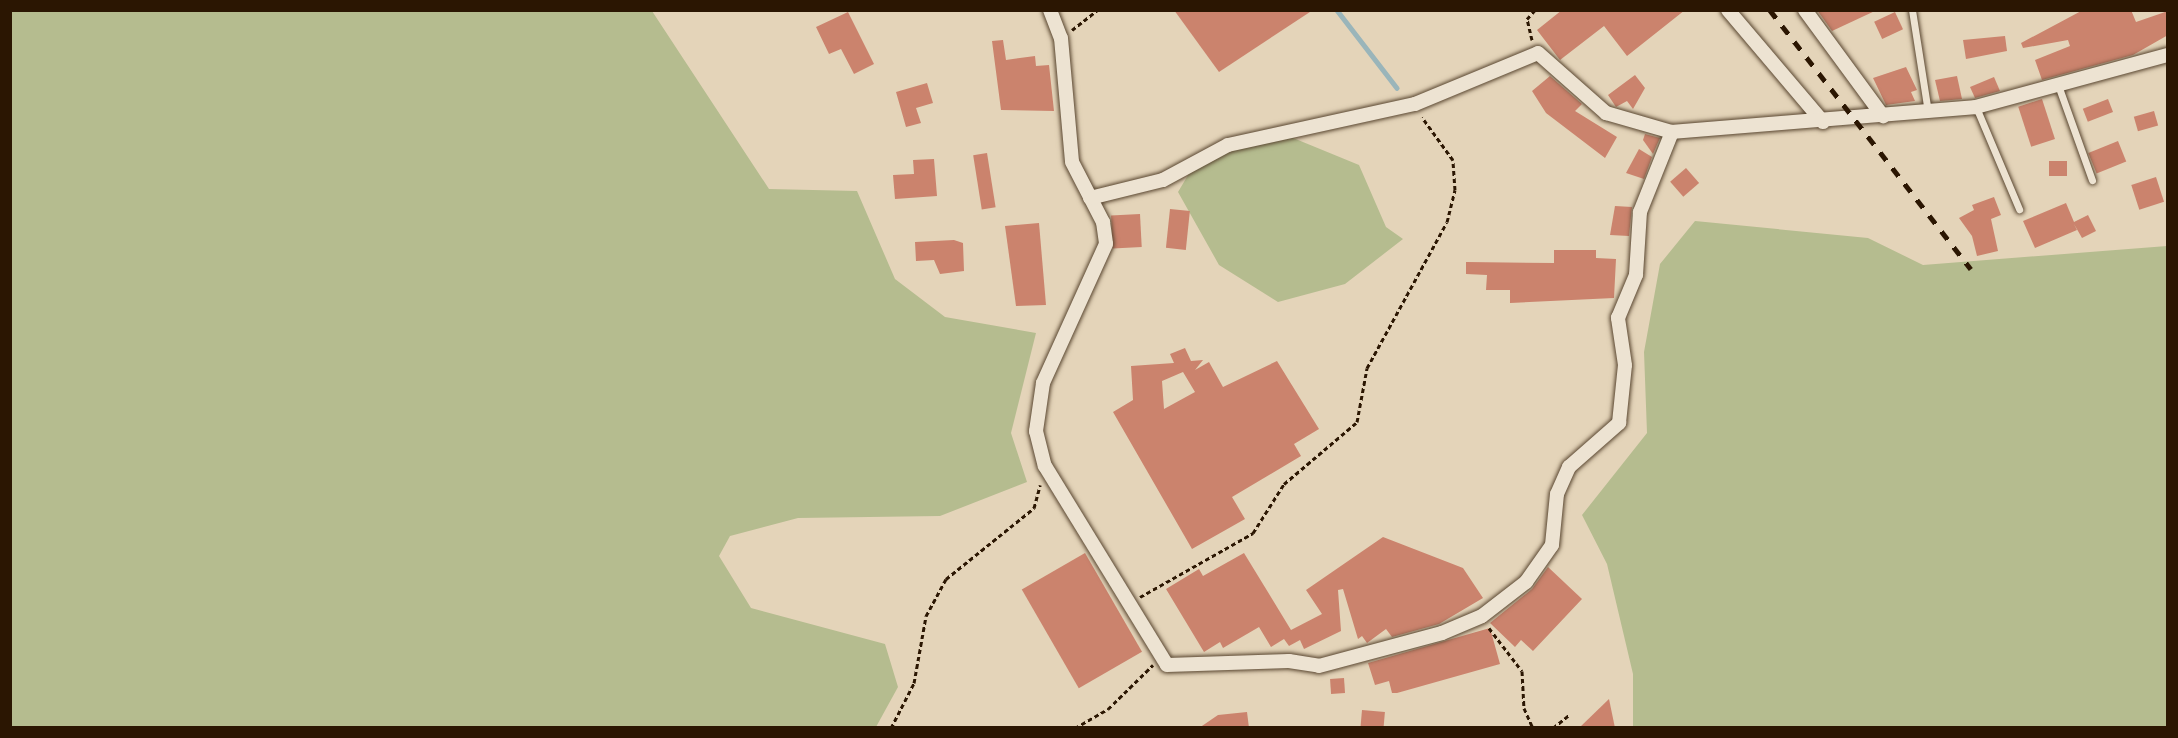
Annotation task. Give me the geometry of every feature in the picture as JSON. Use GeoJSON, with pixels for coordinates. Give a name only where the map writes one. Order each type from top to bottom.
{"type":"FeatureCollection","features":[{"type":"Feature","properties":{"kind":"street"},"geometry":{"type":"LineString","coordinates":[[1050,10],[1061,38],[1072,162],[1103,222],[1106,244],[1043,383],[1036,430],[1045,466],[1159,659],[1187,668],[1289,662],[1319,666],[1442,633],[1482,615],[1519,588],[1539,565],[1557,529],[1557,494],[1569,467],[1619,423],[1625,365],[1618,318],[1636,275],[1640,212],[1672,132]]}},
{"type":"Feature","properties":{"kind":"street"},"geometry":{"type":"LineString","coordinates":[[1728,10],[1823,122]]}},
{"type":"Feature","properties":{"kind":"street"},"geometry":{"type":"LineString","coordinates":[[1805,10],[1883,116]]}},
{"type":"Feature","properties":{"kind":"street"},"geometry":{"type":"LineString","coordinates":[[1090,198],[1163,180],[1228,145],[1415,104],[1538,52],[1606,113],[1672,132],[1928,114],[1976,107],[2168,55]]}},
{"type":"Feature","properties":{"kind":"lane"},"geometry":{"type":"LineString","coordinates":[[1912,10],[1928,114]]}},
{"type":"Feature","properties":{"kind":"lane"},"geometry":{"type":"LineString","coordinates":[[2058,85],[2092,180]]}},
{"type":"Feature","properties":{"kind":"lane"},"geometry":{"type":"LineString","coordinates":[[1976,107],[2019,209]]}},
{"type":"Feature","properties":{"kind":"path"},"geometry":{"type":"LineString","coordinates":[[1061,38],[1098,10]]}},
{"type":"Feature","properties":{"kind":"path"},"geometry":{"type":"LineString","coordinates":[[1535,10],[1526,27],[1538,52]]}},
{"type":"Feature","properties":{"kind":"path"},"geometry":{"type":"LineString","coordinates":[[1128,604],[1253,533],[1284,484],[1357,422],[1368,368],[1447,222],[1455,190],[1453,160],[1415,104]]}},
{"type":"Feature","properties":{"kind":"path"},"geometry":{"type":"LineString","coordinates":[[891,728],[914,683],[926,616],[946,579],[1034,508],[1045,466]]}},
{"type":"Feature","properties":{"kind":"path"},"geometry":{"type":"LineString","coordinates":[[1482,615],[1522,670],[1524,708],[1533,728]]}},
{"type":"Feature","properties":{"kind":"path"},"geometry":{"type":"LineString","coordinates":[[1075,728],[1108,709],[1159,659]]}},
{"type":"Feature","properties":{"kind":"path"},"geometry":{"type":"LineString","coordinates":[[1553,728],[1570,714]]}},
{"type":"Feature","properties":{"kind":"green space"},"geometry":{"type":"Polygon","coordinates":[[[10,11],[652,11],[769,189],[857,191],[895,279],[945,317],[1036,333],[1011,433],[1027,482],[940,516],[798,518],[730,536],[719,556],[751,608],[885,644],[898,687],[876,727],[11,727],[10,11]]]}},
{"type":"Feature","properties":{"kind":"green space"},"geometry":{"type":"Polygon","coordinates":[[[1281,133],[1359,165],[1386,227],[1403,239],[1345,284],[1278,302],[1219,265],[1178,192],[1200,155],[1281,133]]]}},
{"type":"Feature","properties":{"kind":"green space"},"geometry":{"type":"Polygon","coordinates":[[[1695,221],[1868,238],[1923,265],[2167,246],[2167,727],[1633,727],[1633,674],[1607,564],[1582,515],[1647,433],[1644,352],[1660,264],[1695,221]]]}},
{"type":"Feature","properties":{"kind":"building"},"geometry":{"type":"Polygon","coordinates":[[[1174,10],[1313,10],[1219,72],[1174,10]]]}},
{"type":"Feature","properties":{"kind":"building"},"geometry":{"type":"Polygon","coordinates":[[[1562,10],[1685,10],[1627,56],[1604,26],[1560,60],[1537,30],[1562,10]]]}},
{"type":"Feature","properties":{"kind":"building"},"geometry":{"type":"Polygon","coordinates":[[[1817,10],[1877,10],[1832,31],[1817,10]]]}},
{"type":"Feature","properties":{"kind":"building"},"geometry":{"type":"Polygon","coordinates":[[[2083,10],[2131,10],[2136,22],[2168,11],[2168,35],[2133,55],[2042,80],[2035,60],[2070,46],[2068,40],[2023,48],[2021,43],[2083,10]]]}},
{"type":"Feature","properties":{"kind":"building"},"geometry":{"type":"Polygon","coordinates":[[[848,12],[874,64],[854,74],[841,49],[829,54],[816,27],[848,12]]]}},
{"type":"Feature","properties":{"kind":"building"},"geometry":{"type":"Polygon","coordinates":[[[1895,12],[1903,29],[1882,39],[1874,22],[1895,12]]]}},
{"type":"Feature","properties":{"kind":"building"},"geometry":{"type":"Polygon","coordinates":[[[2005,36],[2007,51],[1966,59],[1963,40],[2005,36]]]}},
{"type":"Feature","properties":{"kind":"building"},"geometry":{"type":"Polygon","coordinates":[[[1003,40],[1006,60],[1035,56],[1036,66],[1049,65],[1054,111],[1001,110],[992,41],[1003,40]]]}},
{"type":"Feature","properties":{"kind":"building"},"geometry":{"type":"Polygon","coordinates":[[[1906,67],[1917,90],[1911,92],[1915,101],[1886,105],[1873,78],[1906,67]]]}},
{"type":"Feature","properties":{"kind":"building"},"geometry":{"type":"Polygon","coordinates":[[[1635,75],[1645,88],[1633,109],[1627,101],[1616,107],[1608,95],[1635,75]]]}},
{"type":"Feature","properties":{"kind":"building"},"geometry":{"type":"Polygon","coordinates":[[[1550,76],[1582,104],[1575,111],[1617,137],[1605,158],[1546,113],[1532,91],[1550,76]]]}},
{"type":"Feature","properties":{"kind":"building"},"geometry":{"type":"Polygon","coordinates":[[[1957,76],[1962,99],[1940,101],[1935,80],[1957,76]]]}},
{"type":"Feature","properties":{"kind":"building"},"geometry":{"type":"Polygon","coordinates":[[[1994,77],[2000,91],[1975,98],[1970,87],[1994,77]]]}},
{"type":"Feature","properties":{"kind":"building"},"geometry":{"type":"Polygon","coordinates":[[[927,83],[933,103],[916,108],[921,123],[906,127],[896,92],[927,83]]]}},
{"type":"Feature","properties":{"kind":"building"},"geometry":{"type":"Polygon","coordinates":[[[2042,99],[2055,139],[2031,147],[2018,107],[2042,99]]]}},
{"type":"Feature","properties":{"kind":"building"},"geometry":{"type":"Polygon","coordinates":[[[2108,99],[2113,112],[2088,122],[2083,109],[2108,99]]]}},
{"type":"Feature","properties":{"kind":"building"},"geometry":{"type":"Polygon","coordinates":[[[2154,111],[2158,125],[2138,131],[2134,117],[2154,111]]]}},
{"type":"Feature","properties":{"kind":"building"},"geometry":{"type":"Polygon","coordinates":[[[1645,134],[1660,138],[1653,154],[1643,140],[1645,134]]]}},
{"type":"Feature","properties":{"kind":"building"},"geometry":{"type":"Polygon","coordinates":[[[2118,141],[2126,161],[2097,173],[2088,153],[2118,141]]]}},
{"type":"Feature","properties":{"kind":"building"},"geometry":{"type":"Polygon","coordinates":[[[1639,149],[1652,157],[1644,179],[1626,173],[1639,149]]]}},
{"type":"Feature","properties":{"kind":"building"},"geometry":{"type":"Polygon","coordinates":[[[987,153],[996,207],[982,210],[973,155],[987,153]]]}},
{"type":"Feature","properties":{"kind":"building"},"geometry":{"type":"Polygon","coordinates":[[[934,159],[937,196],[895,199],[893,175],[914,174],[913,160],[934,159]]]}},
{"type":"Feature","properties":{"kind":"building"},"geometry":{"type":"Polygon","coordinates":[[[2049,161],[2067,161],[2067,176],[2049,176],[2049,161]]]}},
{"type":"Feature","properties":{"kind":"building"},"geometry":{"type":"Polygon","coordinates":[[[1686,168],[1699,183],[1683,197],[1670,182],[1686,168]]]}},
{"type":"Feature","properties":{"kind":"building"},"geometry":{"type":"Polygon","coordinates":[[[2156,177],[2164,202],[2139,210],[2131,185],[2156,177]]]}},
{"type":"Feature","properties":{"kind":"building"},"geometry":{"type":"Polygon","coordinates":[[[1994,197],[2001,215],[1991,219],[1998,251],[1977,256],[1972,236],[1959,218],[1974,210],[1972,205],[1994,197]]]}},
{"type":"Feature","properties":{"kind":"building"},"geometry":{"type":"Polygon","coordinates":[[[2066,203],[2074,222],[2088,215],[2096,231],[2082,238],[2074,224],[2077,230],[2035,248],[2023,221],[2066,203]]]}},
{"type":"Feature","properties":{"kind":"building"},"geometry":{"type":"Polygon","coordinates":[[[1615,206],[1632,207],[1629,236],[1610,235],[1615,206]]]}},
{"type":"Feature","properties":{"kind":"building"},"geometry":{"type":"Polygon","coordinates":[[[1170,209],[1190,211],[1186,250],[1166,248],[1170,209]]]}},
{"type":"Feature","properties":{"kind":"building"},"geometry":{"type":"Polygon","coordinates":[[[1140,214],[1142,247],[1113,248],[1111,216],[1140,214]]]}},
{"type":"Feature","properties":{"kind":"building"},"geometry":{"type":"Polygon","coordinates":[[[1039,223],[1046,305],[1016,306],[1005,226],[1039,223]]]}},
{"type":"Feature","properties":{"kind":"building"},"geometry":{"type":"Polygon","coordinates":[[[954,240],[963,243],[964,271],[940,274],[934,260],[916,261],[915,242],[954,240]]]}},
{"type":"Feature","properties":{"kind":"building"},"geometry":{"type":"Polygon","coordinates":[[[1554,250],[1596,250],[1596,258],[1616,259],[1614,298],[1510,303],[1510,290],[1486,290],[1487,275],[1466,274],[1466,262],[1554,263],[1554,250]]]}},
{"type":"Feature","properties":{"kind":"building"},"geometry":{"type":"Polygon","coordinates":[[[1185,348],[1191,361],[1203,360],[1195,370],[1209,362],[1223,387],[1277,361],[1319,429],[1294,444],[1301,456],[1232,497],[1245,519],[1192,549],[1113,412],[1133,400],[1131,366],[1174,363],[1170,354],[1185,348]],[[1183,372],[1162,381],[1164,409],[1195,392],[1183,372]]]}},
{"type":"Feature","properties":{"kind":"building"},"geometry":{"type":"Polygon","coordinates":[[[1383,537],[1463,568],[1483,598],[1439,624],[1392,637],[1386,629],[1367,643],[1362,636],[1358,639],[1343,589],[1338,590],[1341,631],[1304,649],[1300,640],[1289,646],[1284,639],[1271,647],[1259,627],[1223,648],[1220,642],[1204,652],[1166,589],[1199,569],[1203,576],[1244,553],[1291,630],[1322,614],[1306,590],[1383,537]]]}},
{"type":"Feature","properties":{"kind":"building"},"geometry":{"type":"Polygon","coordinates":[[[1085,553],[1142,652],[1079,688],[1022,590],[1085,553]]]}},
{"type":"Feature","properties":{"kind":"building"},"geometry":{"type":"Polygon","coordinates":[[[1548,567],[1582,599],[1533,651],[1521,640],[1515,647],[1490,623],[1532,589],[1548,567]]]}},
{"type":"Feature","properties":{"kind":"building"},"geometry":{"type":"Polygon","coordinates":[[[1490,628],[1500,664],[1397,693],[1392,693],[1389,681],[1375,685],[1368,663],[1490,628]]]}},
{"type":"Feature","properties":{"kind":"building"},"geometry":{"type":"Polygon","coordinates":[[[1344,678],[1345,693],[1331,694],[1330,679],[1344,678]]]}},
{"type":"Feature","properties":{"kind":"building"},"geometry":{"type":"Polygon","coordinates":[[[1609,699],[1615,728],[1579,728],[1609,699]]]}},
{"type":"Feature","properties":{"kind":"building"},"geometry":{"type":"Polygon","coordinates":[[[1362,710],[1385,712],[1384,728],[1361,726],[1362,710]]]}},
{"type":"Feature","properties":{"kind":"building"},"geometry":{"type":"Polygon","coordinates":[[[1247,712],[1249,728],[1199,728],[1218,715],[1247,712]]]}},
{"type":"Feature","properties":{"kind":"waterway"},"geometry":{"type":"LineString","coordinates":[[1337,10],[1397,88]]}},
{"type":"Feature","properties":{"kind":"railway"},"geometry":{"type":"LineString","coordinates":[[1770,10],[1971,269]]}}]}
